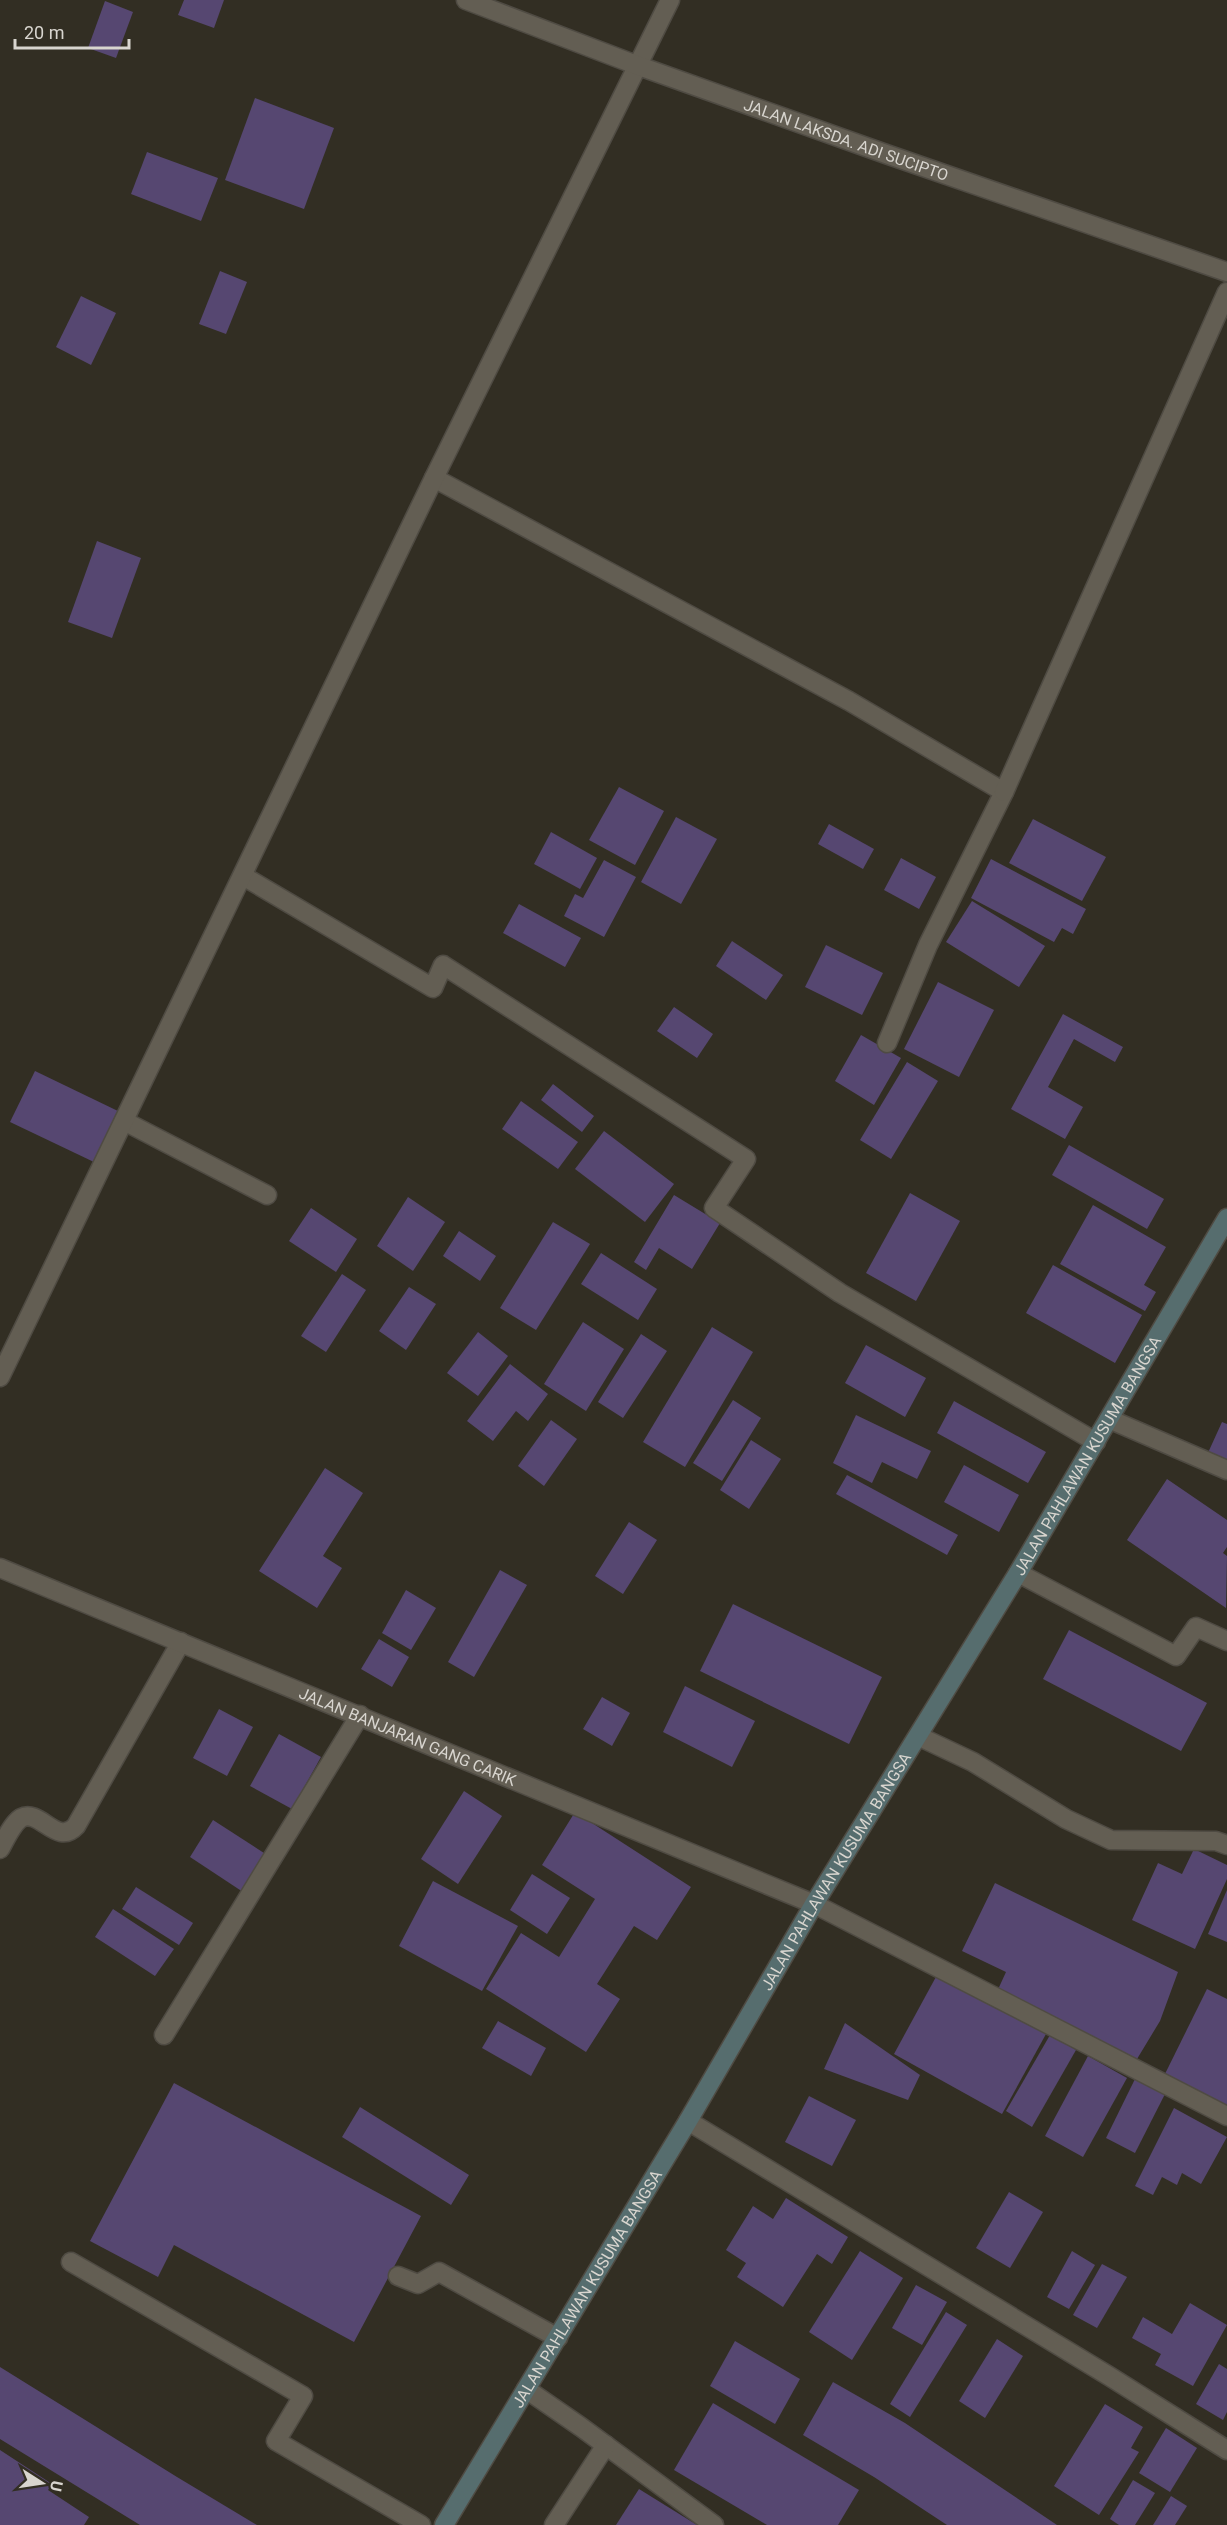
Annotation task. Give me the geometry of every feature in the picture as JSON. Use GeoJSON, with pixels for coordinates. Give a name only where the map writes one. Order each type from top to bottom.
{"type":"FeatureCollection","features":[{"type":"Feature","properties":{"kind":"main road","name":"JALAN PAHLAWAN KUSUMA BANGSA"},"geometry":{"type":"LineString","coordinates":[[444,2525],[558,2338],[814,1904],[1096,1442],[1227,1218]]}},
{"type":"Feature","properties":{"kind":"street","name":"JALAN LAKSDA. ADI SUCIPTO"},"geometry":{"type":"LineString","coordinates":[[466,0],[639,66],[1227,272]]}},
{"type":"Feature","properties":{"kind":"street"},"geometry":{"type":"LineString","coordinates":[[0,1377],[434,478],[670,0]]}},
{"type":"Feature","properties":{"kind":"street"},"geometry":{"type":"LineString","coordinates":[[887,1043],[928,945],[1004,792],[1227,292]]}},
{"type":"Feature","properties":{"kind":"street"},"geometry":{"type":"LineString","coordinates":[[434,478],[849,701],[1004,792]]}},
{"type":"Feature","properties":{"kind":"street"},"geometry":{"type":"LineString","coordinates":[[243,876],[433,988],[444,965],[746,1159],[714,1208],[840,1293],[1096,1442]]}},
{"type":"Feature","properties":{"kind":"street"},"geometry":{"type":"LineString","coordinates":[[124,1121],[267,1195]]}},
{"type":"Feature","properties":{"kind":"street"},"geometry":{"type":"LineString","coordinates":[[1109,1419],[1227,1470]]}},
{"type":"Feature","properties":{"kind":"street","name":"JALAN BANJARAN GANG CARIK"},"geometry":{"type":"LineString","coordinates":[[0,1568],[814,1904],[1227,2116]]}},
{"type":"Feature","properties":{"kind":"street"},"geometry":{"type":"LineString","coordinates":[[1018,1572],[1176,1656],[1196,1627],[1227,1641]]}},
{"type":"Feature","properties":{"kind":"street"},"geometry":{"type":"LineString","coordinates":[[0,1849],[18,1820],[23,1817],[32,1818],[59,1832],[68,1832],[76,1826],[181,1642]]}},
{"type":"Feature","properties":{"kind":"street"},"geometry":{"type":"LineString","coordinates":[[164,2035],[360,1715]]}},
{"type":"Feature","properties":{"kind":"street"},"geometry":{"type":"LineString","coordinates":[[918,1736],[973,1762],[1066,1818],[1111,1840],[1216,1841],[1227,1845]]}},
{"type":"Feature","properties":{"kind":"street"},"geometry":{"type":"LineString","coordinates":[[687,2121],[1227,2450]]}},
{"type":"Feature","properties":{"kind":"street"},"geometry":{"type":"LineString","coordinates":[[71,2262],[303,2396],[276,2441],[421,2525]]}},
{"type":"Feature","properties":{"kind":"street"},"geometry":{"type":"LineString","coordinates":[[398,2276],[418,2284],[438,2272],[558,2338]]}},
{"type":"Feature","properties":{"kind":"street"},"geometry":{"type":"LineString","coordinates":[[526,2389],[714,2525]]}},
{"type":"Feature","properties":{"kind":"street"},"geometry":{"type":"LineString","coordinates":[[554,2525],[606,2445]]}},
{"type":"Feature","properties":{"kind":"building"},"geometry":{"type":"Polygon","coordinates":[[[184,0],[224,0],[214,28],[178,15],[184,0]]]}},
{"type":"Feature","properties":{"kind":"building"},"geometry":{"type":"Polygon","coordinates":[[[105,1],[133,12],[116,58],[88,48],[105,1]]]}},
{"type":"Feature","properties":{"kind":"building"},"geometry":{"type":"Polygon","coordinates":[[[255,98],[334,128],[304,209],[225,180],[255,98]]]}},
{"type":"Feature","properties":{"kind":"building"},"geometry":{"type":"Polygon","coordinates":[[[147,152],[218,178],[201,221],[131,194],[147,152]]]}},
{"type":"Feature","properties":{"kind":"building"},"geometry":{"type":"Polygon","coordinates":[[[220,271],[247,282],[226,334],[199,324],[220,271]]]}},
{"type":"Feature","properties":{"kind":"building"},"geometry":{"type":"Polygon","coordinates":[[[81,296],[116,313],[91,365],[56,347],[81,296]]]}},
{"type":"Feature","properties":{"kind":"building"},"geometry":{"type":"Polygon","coordinates":[[[97,541],[141,558],[112,638],[68,622],[97,541]]]}},
{"type":"Feature","properties":{"kind":"building"},"geometry":{"type":"Polygon","coordinates":[[[619,787],[664,811],[635,865],[589,840],[619,787]]]}},
{"type":"Feature","properties":{"kind":"building"},"geometry":{"type":"Polygon","coordinates":[[[676,817],[717,839],[681,904],[641,882],[676,817]]]}},
{"type":"Feature","properties":{"kind":"building"},"geometry":{"type":"Polygon","coordinates":[[[1033,819],[1106,857],[1082,901],[1009,863],[1033,819]]]}},
{"type":"Feature","properties":{"kind":"building"},"geometry":{"type":"Polygon","coordinates":[[[829,824],[874,849],[863,869],[818,844],[829,824]]]}},
{"type":"Feature","properties":{"kind":"building"},"geometry":{"type":"Polygon","coordinates":[[[551,832],[597,858],[580,889],[534,864],[551,832]]]}},
{"type":"Feature","properties":{"kind":"building"},"geometry":{"type":"Polygon","coordinates":[[[901,858],[936,877],[919,909],[884,890],[901,858]]]}},
{"type":"Feature","properties":{"kind":"building"},"geometry":{"type":"Polygon","coordinates":[[[991,859],[1086,909],[1073,934],[1062,928],[1054,942],[971,898],[991,859]]]}},
{"type":"Feature","properties":{"kind":"building"},"geometry":{"type":"Polygon","coordinates":[[[604,860],[636,877],[604,937],[564,916],[575,894],[583,898],[604,860]]]}},
{"type":"Feature","properties":{"kind":"building"},"geometry":{"type":"Polygon","coordinates":[[[972,901],[1045,946],[1019,987],[946,942],[972,901]]]}},
{"type":"Feature","properties":{"kind":"building"},"geometry":{"type":"Polygon","coordinates":[[[519,904],[581,938],[565,967],[503,933],[519,904]]]}},
{"type":"Feature","properties":{"kind":"building"},"geometry":{"type":"Polygon","coordinates":[[[732,941],[783,975],[766,1000],[716,966],[732,941]]]}},
{"type":"Feature","properties":{"kind":"building"},"geometry":{"type":"Polygon","coordinates":[[[826,945],[883,973],[862,1015],[805,987],[826,945]]]}},
{"type":"Feature","properties":{"kind":"building"},"geometry":{"type":"Polygon","coordinates":[[[938,982],[994,1010],[959,1077],[904,1049],[938,982]]]}},
{"type":"Feature","properties":{"kind":"building"},"geometry":{"type":"Polygon","coordinates":[[[674,1007],[713,1034],[697,1058],[657,1031],[674,1007]]]}},
{"type":"Feature","properties":{"kind":"building"},"geometry":{"type":"Polygon","coordinates":[[[1063,1014],[1123,1047],[1115,1062],[1074,1039],[1048,1087],[1083,1107],[1065,1139],[1011,1109],[1063,1014]]]}},
{"type":"Feature","properties":{"kind":"building"},"geometry":{"type":"Polygon","coordinates":[[[861,1035],[901,1058],[874,1105],[835,1081],[861,1035]]]}},
{"type":"Feature","properties":{"kind":"building"},"geometry":{"type":"Polygon","coordinates":[[[907,1062],[938,1081],[891,1159],[860,1140],[907,1062]]]}},
{"type":"Feature","properties":{"kind":"building"},"geometry":{"type":"Polygon","coordinates":[[[35,1071],[120,1112],[96,1163],[10,1122],[35,1071]]]}},
{"type":"Feature","properties":{"kind":"building"},"geometry":{"type":"Polygon","coordinates":[[[553,1084],[594,1116],[582,1132],[541,1100],[553,1084]]]}},
{"type":"Feature","properties":{"kind":"building"},"geometry":{"type":"Polygon","coordinates":[[[521,1101],[578,1142],[558,1169],[502,1129],[521,1101]]]}},
{"type":"Feature","properties":{"kind":"building"},"geometry":{"type":"Polygon","coordinates":[[[604,1131],[674,1184],[645,1222],[575,1169],[604,1131]]]}},
{"type":"Feature","properties":{"kind":"building"},"geometry":{"type":"Polygon","coordinates":[[[1069,1145],[1164,1199],[1147,1229],[1052,1175],[1069,1145]]]}},
{"type":"Feature","properties":{"kind":"building"},"geometry":{"type":"Polygon","coordinates":[[[910,1193],[960,1221],[916,1301],[866,1273],[910,1193]]]}},
{"type":"Feature","properties":{"kind":"building"},"geometry":{"type":"Polygon","coordinates":[[[674,1195],[720,1223],[692,1269],[659,1248],[646,1270],[634,1262],[674,1195]]]}},
{"type":"Feature","properties":{"kind":"building"},"geometry":{"type":"Polygon","coordinates":[[[408,1197],[445,1222],[413,1271],[377,1246],[408,1197]]]}},
{"type":"Feature","properties":{"kind":"building"},"geometry":{"type":"Polygon","coordinates":[[[1093,1205],[1166,1247],[1144,1285],[1156,1292],[1145,1311],[1060,1264],[1093,1205]]]}},
{"type":"Feature","properties":{"kind":"building"},"geometry":{"type":"Polygon","coordinates":[[[311,1208],[357,1239],[336,1272],[289,1241],[311,1208]]]}},
{"type":"Feature","properties":{"kind":"building"},"geometry":{"type":"Polygon","coordinates":[[[553,1222],[590,1244],[536,1330],[500,1308],[553,1222]]]}},
{"type":"Feature","properties":{"kind":"building"},"geometry":{"type":"Polygon","coordinates":[[[459,1231],[496,1256],[480,1281],[443,1256],[459,1231]]]}},
{"type":"Feature","properties":{"kind":"building"},"geometry":{"type":"Polygon","coordinates":[[[601,1253],[657,1289],[638,1320],[581,1284],[601,1253]]]}},
{"type":"Feature","properties":{"kind":"building"},"geometry":{"type":"Polygon","coordinates":[[[1053,1265],[1142,1315],[1115,1363],[1026,1313],[1053,1265]]]}},
{"type":"Feature","properties":{"kind":"building"},"geometry":{"type":"Polygon","coordinates":[[[342,1274],[366,1290],[326,1352],[301,1336],[342,1274]]]}},
{"type":"Feature","properties":{"kind":"building"},"geometry":{"type":"Polygon","coordinates":[[[409,1287],[436,1304],[406,1350],[379,1331],[409,1287]]]}},
{"type":"Feature","properties":{"kind":"building"},"geometry":{"type":"Polygon","coordinates":[[[583,1322],[624,1349],[586,1411],[544,1384],[583,1322]]]}},
{"type":"Feature","properties":{"kind":"building"},"geometry":{"type":"Polygon","coordinates":[[[712,1327],[753,1352],[685,1467],[643,1442],[712,1327]]]}},
{"type":"Feature","properties":{"kind":"building"},"geometry":{"type":"Polygon","coordinates":[[[478,1332],[508,1356],[478,1396],[447,1373],[478,1332]]]}},
{"type":"Feature","properties":{"kind":"building"},"geometry":{"type":"Polygon","coordinates":[[[641,1334],[667,1351],[623,1418],[598,1402],[641,1334]]]}},
{"type":"Feature","properties":{"kind":"building"},"geometry":{"type":"Polygon","coordinates":[[[866,1345],[926,1378],[905,1417],[845,1383],[866,1345]]]}},
{"type":"Feature","properties":{"kind":"building"},"geometry":{"type":"Polygon","coordinates":[[[510,1364],[548,1394],[528,1421],[516,1411],[493,1441],[467,1421],[510,1364]]]}},
{"type":"Feature","properties":{"kind":"building"},"geometry":{"type":"Polygon","coordinates":[[[733,1400],[761,1418],[722,1481],[693,1463],[733,1400]]]}},
{"type":"Feature","properties":{"kind":"building"},"geometry":{"type":"Polygon","coordinates":[[[954,1401],[1046,1452],[1028,1483],[937,1433],[954,1401]]]}},
{"type":"Feature","properties":{"kind":"building"},"geometry":{"type":"Polygon","coordinates":[[[856,1415],[931,1451],[917,1479],[882,1462],[872,1483],[833,1463],[856,1415]]]}},
{"type":"Feature","properties":{"kind":"building"},"geometry":{"type":"Polygon","coordinates":[[[551,1420],[577,1439],[544,1486],[518,1466],[551,1420]]]}},
{"type":"Feature","properties":{"kind":"building"},"geometry":{"type":"Polygon","coordinates":[[[1222,1422],[1227,1424],[1227,1464],[1207,1455],[1222,1422]]]}},
{"type":"Feature","properties":{"kind":"building"},"geometry":{"type":"Polygon","coordinates":[[[751,1440],[781,1459],[749,1509],[720,1490],[751,1440]]]}},
{"type":"Feature","properties":{"kind":"building"},"geometry":{"type":"Polygon","coordinates":[[[964,1465],[1019,1495],[999,1532],[944,1502],[964,1465]]]}},
{"type":"Feature","properties":{"kind":"building"},"geometry":{"type":"Polygon","coordinates":[[[325,1468],[363,1493],[323,1556],[342,1568],[317,1608],[259,1571],[325,1468]]]}},
{"type":"Feature","properties":{"kind":"building"},"geometry":{"type":"Polygon","coordinates":[[[847,1475],[958,1535],[947,1555],[836,1494],[847,1475]]]}},
{"type":"Feature","properties":{"kind":"building"},"geometry":{"type":"Polygon","coordinates":[[[1167,1479],[1227,1520],[1227,1547],[1223,1553],[1227,1556],[1226,1608],[1127,1540],[1167,1479]]]}},
{"type":"Feature","properties":{"kind":"building"},"geometry":{"type":"Polygon","coordinates":[[[629,1522],[657,1540],[623,1594],[595,1576],[629,1522]]]}},
{"type":"Feature","properties":{"kind":"building"},"geometry":{"type":"Polygon","coordinates":[[[500,1570],[527,1585],[474,1677],[448,1662],[500,1570]]]}},
{"type":"Feature","properties":{"kind":"building"},"geometry":{"type":"Polygon","coordinates":[[[406,1590],[436,1608],[411,1650],[382,1633],[406,1590]]]}},
{"type":"Feature","properties":{"kind":"building"},"geometry":{"type":"Polygon","coordinates":[[[733,1604],[882,1677],[849,1744],[700,1671],[733,1604]]]}},
{"type":"Feature","properties":{"kind":"building"},"geometry":{"type":"Polygon","coordinates":[[[1069,1630],[1207,1703],[1181,1751],[1043,1679],[1069,1630]]]}},
{"type":"Feature","properties":{"kind":"building"},"geometry":{"type":"Polygon","coordinates":[[[379,1639],[409,1657],[392,1687],[361,1669],[379,1639]]]}},
{"type":"Feature","properties":{"kind":"building"},"geometry":{"type":"Polygon","coordinates":[[[685,1686],[755,1721],[732,1767],[663,1732],[685,1686]]]}},
{"type":"Feature","properties":{"kind":"building"},"geometry":{"type":"Polygon","coordinates":[[[602,1697],[630,1713],[612,1746],[583,1729],[602,1697]]]}},
{"type":"Feature","properties":{"kind":"building"},"geometry":{"type":"Polygon","coordinates":[[[219,1709],[253,1727],[227,1776],[193,1758],[219,1709]]]}},
{"type":"Feature","properties":{"kind":"building"},"geometry":{"type":"Polygon","coordinates":[[[279,1734],[321,1757],[292,1809],[250,1786],[279,1734]]]}},
{"type":"Feature","properties":{"kind":"building"},"geometry":{"type":"Polygon","coordinates":[[[464,1791],[502,1816],[458,1884],[421,1859],[464,1791]]]}},
{"type":"Feature","properties":{"kind":"building"},"geometry":{"type":"Polygon","coordinates":[[[575,1812],[691,1887],[657,1940],[634,1926],[597,1984],[620,1999],[586,2052],[486,1989],[521,1933],[559,1957],[595,1899],[542,1865],[575,1812]]]}},
{"type":"Feature","properties":{"kind":"building"},"geometry":{"type":"Polygon","coordinates":[[[213,1820],[267,1855],[243,1892],[190,1857],[213,1820]]]}},
{"type":"Feature","properties":{"kind":"building"},"geometry":{"type":"Polygon","coordinates":[[[1194,1849],[1227,1865],[1227,1879],[1195,1949],[1132,1920],[1158,1863],[1182,1874],[1194,1849]]]}},
{"type":"Feature","properties":{"kind":"building"},"geometry":{"type":"Polygon","coordinates":[[[532,1874],[570,1898],[547,1934],[510,1910],[532,1874]]]}},
{"type":"Feature","properties":{"kind":"building"},"geometry":{"type":"Polygon","coordinates":[[[433,1881],[518,1926],[482,1991],[399,1946],[433,1881]]]}},
{"type":"Feature","properties":{"kind":"building"},"geometry":{"type":"Polygon","coordinates":[[[995,1883],[1178,1972],[1160,2021],[1134,2064],[995,1996],[1006,1972],[962,1951],[995,1883]]]}},
{"type":"Feature","properties":{"kind":"building"},"geometry":{"type":"Polygon","coordinates":[[[136,1887],[193,1923],[179,1945],[122,1909],[136,1887]]]}},
{"type":"Feature","properties":{"kind":"building"},"geometry":{"type":"Polygon","coordinates":[[[1227,1890],[1227,1942],[1208,1934],[1227,1890]]]}},
{"type":"Feature","properties":{"kind":"building"},"geometry":{"type":"Polygon","coordinates":[[[113,1909],[174,1949],[155,1976],[95,1937],[113,1909]]]}},
{"type":"Feature","properties":{"kind":"building"},"geometry":{"type":"Polygon","coordinates":[[[937,1975],[1046,2034],[1002,2114],[894,2054],[937,1975]]]}},
{"type":"Feature","properties":{"kind":"building"},"geometry":{"type":"Polygon","coordinates":[[[1207,1989],[1227,1999],[1227,2104],[1222,2113],[1161,2082],[1207,1989]]]}},
{"type":"Feature","properties":{"kind":"building"},"geometry":{"type":"Polygon","coordinates":[[[498,2021],[546,2048],[531,2076],[482,2048],[498,2021]]]}},
{"type":"Feature","properties":{"kind":"building"},"geometry":{"type":"Polygon","coordinates":[[[845,2023],[920,2075],[908,2100],[824,2069],[845,2023]]]}},
{"type":"Feature","properties":{"kind":"building"},"geometry":{"type":"Polygon","coordinates":[[[1050,2035],[1076,2050],[1032,2127],[1006,2111],[1050,2035]]]}},
{"type":"Feature","properties":{"kind":"building"},"geometry":{"type":"Polygon","coordinates":[[[1088,2056],[1127,2078],[1083,2157],[1045,2136],[1088,2056]]]}},
{"type":"Feature","properties":{"kind":"building"},"geometry":{"type":"Polygon","coordinates":[[[1135,2079],[1165,2094],[1135,2153],[1106,2138],[1135,2079]]]}},
{"type":"Feature","properties":{"kind":"building"},"geometry":{"type":"Polygon","coordinates":[[[174,2083],[421,2216],[354,2342],[174,2245],[158,2277],[90,2241],[174,2083]]]}},
{"type":"Feature","properties":{"kind":"building"},"geometry":{"type":"Polygon","coordinates":[[[809,2096],[856,2120],[832,2166],[785,2142],[809,2096]]]}},
{"type":"Feature","properties":{"kind":"building"},"geometry":{"type":"Polygon","coordinates":[[[360,2107],[469,2175],[451,2205],[342,2137],[360,2107]]]}},
{"type":"Feature","properties":{"kind":"building"},"geometry":{"type":"Polygon","coordinates":[[[1174,2108],[1227,2137],[1201,2184],[1182,2173],[1177,2185],[1162,2177],[1153,2195],[1135,2186],[1174,2108]]]}},
{"type":"Feature","properties":{"kind":"building"},"geometry":{"type":"Polygon","coordinates":[[[1009,2192],[1043,2212],[1010,2268],[976,2248],[1009,2192]]]}},
{"type":"Feature","properties":{"kind":"building"},"geometry":{"type":"Polygon","coordinates":[[[786,2198],[848,2237],[832,2264],[817,2254],[783,2307],[737,2277],[746,2263],[726,2250],[753,2206],[773,2219],[786,2198]]]}},
{"type":"Feature","properties":{"kind":"building"},"geometry":{"type":"Polygon","coordinates":[[[860,2251],[903,2278],[852,2360],[809,2332],[860,2251]]]}},
{"type":"Feature","properties":{"kind":"building"},"geometry":{"type":"Polygon","coordinates":[[[1072,2251],[1095,2265],[1069,2309],[1047,2297],[1072,2251]]]}},
{"type":"Feature","properties":{"kind":"building"},"geometry":{"type":"Polygon","coordinates":[[[1102,2264],[1127,2277],[1097,2328],[1073,2315],[1102,2264]]]}},
{"type":"Feature","properties":{"kind":"building"},"geometry":{"type":"Polygon","coordinates":[[[916,2285],[947,2302],[922,2345],[892,2328],[916,2285]]]}},
{"type":"Feature","properties":{"kind":"building"},"geometry":{"type":"Polygon","coordinates":[[[1190,2303],[1227,2325],[1193,2386],[1155,2365],[1161,2354],[1132,2338],[1143,2317],[1172,2334],[1190,2303]]]}},
{"type":"Feature","properties":{"kind":"building"},"geometry":{"type":"Polygon","coordinates":[[[946,2312],[967,2325],[910,2417],[890,2404],[946,2312]]]}},
{"type":"Feature","properties":{"kind":"building"},"geometry":{"type":"Polygon","coordinates":[[[997,2339],[1023,2356],[985,2418],[959,2401],[997,2339]]]}},
{"type":"Feature","properties":{"kind":"building"},"geometry":{"type":"Polygon","coordinates":[[[735,2341],[800,2379],[775,2424],[710,2386],[735,2341]]]}},
{"type":"Feature","properties":{"kind":"building"},"geometry":{"type":"Polygon","coordinates":[[[1219,2364],[1227,2369],[1227,2412],[1223,2420],[1196,2404],[1219,2364]]]}},
{"type":"Feature","properties":{"kind":"building"},"geometry":{"type":"Polygon","coordinates":[[[0,2367],[257,2525],[140,2525],[0,2439],[0,2367]]]}},
{"type":"Feature","properties":{"kind":"building"},"geometry":{"type":"Polygon","coordinates":[[[833,2382],[905,2423],[1057,2525],[947,2525],[874,2477],[803,2435],[833,2382]]]}},
{"type":"Feature","properties":{"kind":"building"},"geometry":{"type":"Polygon","coordinates":[[[713,2403],[859,2490],[838,2525],[767,2525],[674,2470],[713,2403]]]}},
{"type":"Feature","properties":{"kind":"building"},"geometry":{"type":"Polygon","coordinates":[[[1105,2404],[1143,2427],[1131,2448],[1139,2452],[1099,2515],[1054,2486],[1105,2404]]]}},
{"type":"Feature","properties":{"kind":"building"},"geometry":{"type":"Polygon","coordinates":[[[1166,2428],[1197,2448],[1170,2492],[1139,2473],[1166,2428]]]}},
{"type":"Feature","properties":{"kind":"building"},"geometry":{"type":"Polygon","coordinates":[[[0,2450],[52,2484],[48,2490],[89,2517],[84,2525],[0,2525],[0,2450]]]}},
{"type":"Feature","properties":{"kind":"building"},"geometry":{"type":"Polygon","coordinates":[[[1133,2480],[1155,2493],[1135,2525],[1119,2525],[1110,2519],[1133,2480]]]}},
{"type":"Feature","properties":{"kind":"building"},"geometry":{"type":"Polygon","coordinates":[[[639,2489],[697,2525],[616,2525],[639,2489]]]}},
{"type":"Feature","properties":{"kind":"building"},"geometry":{"type":"Polygon","coordinates":[[[1171,2496],[1187,2506],[1175,2525],[1153,2525],[1171,2496]]]}}]}
